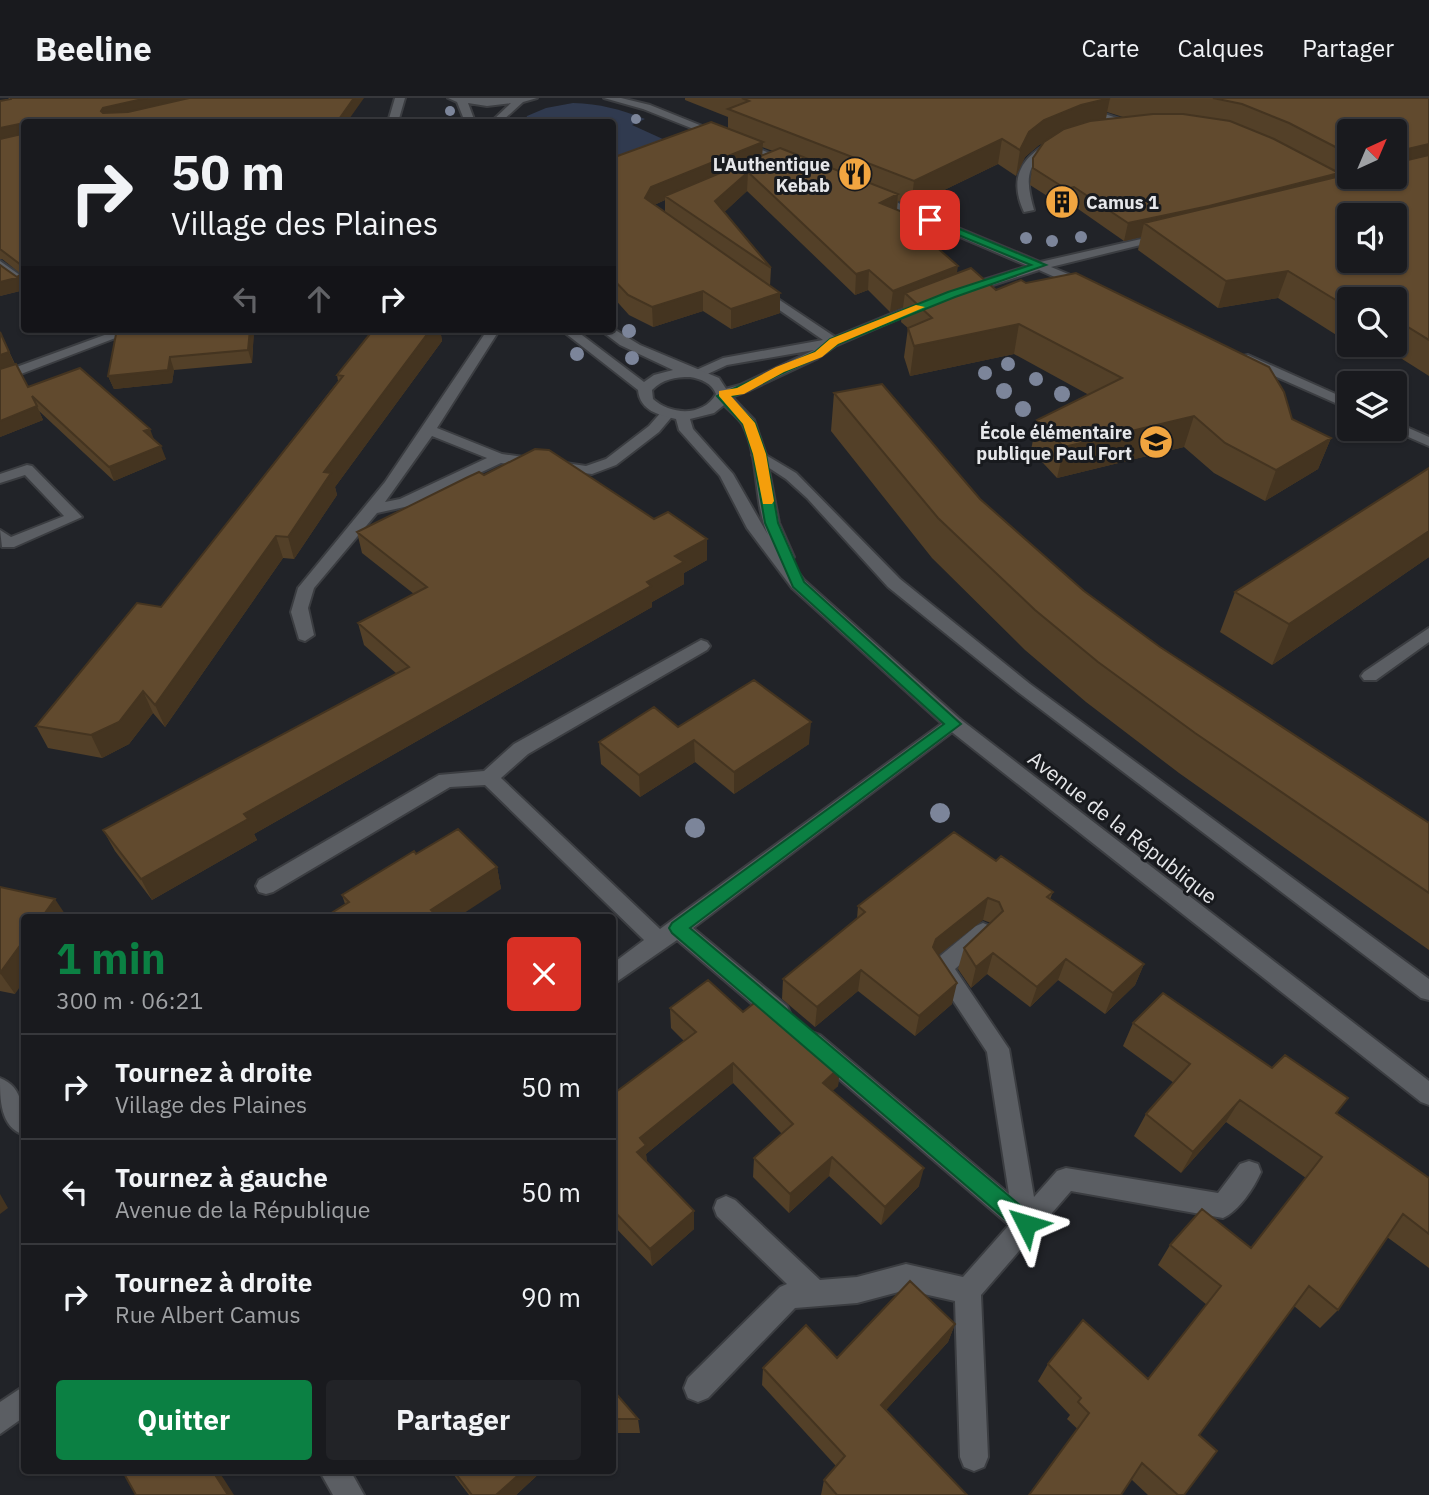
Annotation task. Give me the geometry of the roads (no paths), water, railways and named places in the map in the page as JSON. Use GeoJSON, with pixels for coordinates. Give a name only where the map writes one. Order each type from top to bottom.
{"type":"FeatureCollection","features":[{"type":"Feature","properties":{"kind":"street"},"geometry":{"type":"LineString","coordinates":[[394,119],[400,98]]}},
{"type":"Feature","properties":{"kind":"street"},"geometry":{"type":"LineString","coordinates":[[457,99],[487,103],[532,98]]}},
{"type":"Feature","properties":{"kind":"street"},"geometry":{"type":"LineString","coordinates":[[609,98],[646,107],[806,169]]}},
{"type":"Feature","properties":{"kind":"street"},"geometry":{"type":"LineString","coordinates":[[1049,98],[1126,123]]}},
{"type":"Feature","properties":{"kind":"street"},"geometry":{"type":"LineString","coordinates":[[457,99],[468,119]]}},
{"type":"Feature","properties":{"kind":"street"},"geometry":{"type":"LineString","coordinates":[[499,119],[520,101]]}},
{"type":"Feature","properties":{"kind":"street"},"geometry":{"type":"LineString","coordinates":[[1104,127],[1139,123]]}},
{"type":"Feature","properties":{"kind":"street"},"geometry":{"type":"LineString","coordinates":[[1028,210],[1021,180],[1027,164],[1042,150],[1070,137]]}},
{"type":"Feature","properties":{"kind":"street"},"geometry":{"type":"LineString","coordinates":[[758,169],[781,159]]}},
{"type":"Feature","properties":{"kind":"street"},"geometry":{"type":"LineString","coordinates":[[868,194],[1099,291]]}},
{"type":"Feature","properties":{"kind":"street"},"geometry":{"type":"LineString","coordinates":[[571,333],[645,389],[650,383],[664,376],[694,374],[723,362],[834,342],[946,297],[1041,265],[1178,235]]}},
{"type":"Feature","properties":{"kind":"street"},"geometry":{"type":"LineString","coordinates":[[0,265],[21,281]]}},
{"type":"Feature","properties":{"kind":"street"},"geometry":{"type":"LineString","coordinates":[[745,281],[834,342]]}},
{"type":"Feature","properties":{"kind":"street"},"geometry":{"type":"LineString","coordinates":[[91,333],[100,340]]}},
{"type":"Feature","properties":{"kind":"street"},"geometry":{"type":"LineString","coordinates":[[0,378],[121,333]]}},
{"type":"Feature","properties":{"kind":"street"},"geometry":{"type":"LineString","coordinates":[[305,635],[299,611],[302,597],[313,578],[373,509],[491,333]]}},
{"type":"Feature","properties":{"kind":"street"},"geometry":{"type":"LineString","coordinates":[[611,333],[626,343],[694,374]]}},
{"type":"Feature","properties":{"kind":"street"},"geometry":{"type":"LineString","coordinates":[[429,429],[499,458],[587,471],[611,462],[675,414],[712,408],[723,395],[740,391],[818,354],[834,342]]}},
{"type":"Feature","properties":{"kind":"street"},"geometry":{"type":"LineString","coordinates":[[1237,354],[1337,400]]}},
{"type":"Feature","properties":{"kind":"street","name":"Avenue de la République"},"geometry":{"type":"LineString","coordinates":[[694,374],[717,382],[723,395],[749,423],[760,454],[771,523],[798,584]]}},
{"type":"Feature","properties":{"kind":"street","name":"Avenue de la République"},"geometry":{"type":"LineString","coordinates":[[645,389],[645,397],[649,403],[675,414],[726,474],[755,528],[798,584],[954,724],[1429,1095]]}},
{"type":"Feature","properties":{"kind":"street"},"geometry":{"type":"LineString","coordinates":[[1407,432],[1429,442]]}},
{"type":"Feature","properties":{"kind":"street"},"geometry":{"type":"LineString","coordinates":[[760,454],[812,495],[894,583],[1024,688],[1429,991]]}},
{"type":"Feature","properties":{"kind":"street"},"geometry":{"type":"LineString","coordinates":[[373,509],[404,503],[499,458]]}},
{"type":"Feature","properties":{"kind":"street"},"geometry":{"type":"LineString","coordinates":[[0,461],[6,477],[27,469],[74,517],[8,544],[0,535]]}},
{"type":"Feature","properties":{"kind":"street"},"geometry":{"type":"LineString","coordinates":[[1370,676],[1429,634]]}},
{"type":"Feature","properties":{"kind":"street"},"geometry":{"type":"LineString","coordinates":[[266,886],[446,780],[489,778],[521,749],[701,646]]}},
{"type":"Feature","properties":{"kind":"street"},"geometry":{"type":"LineString","coordinates":[[616,973],[954,724]]}},
{"type":"Feature","properties":{"kind":"street"},"geometry":{"type":"LineString","coordinates":[[489,778],[669,935],[1026,1224]]}},
{"type":"Feature","properties":{"kind":"street"},"geometry":{"type":"LineString","coordinates":[[984,932],[942,967],[998,1049],[1026,1224]]}},
{"type":"Feature","properties":{"kind":"street"},"geometry":{"type":"LineString","coordinates":[[0,1088],[21,1120]]}},
{"type":"Feature","properties":{"kind":"street"},"geometry":{"type":"LineString","coordinates":[[974,1457],[968,1291],[1066,1179],[1223,1206],[1249,1172]]}},
{"type":"Feature","properties":{"kind":"street"},"geometry":{"type":"LineString","coordinates":[[726,1208],[816,1294]]}},
{"type":"Feature","properties":{"kind":"street"},"geometry":{"type":"LineString","coordinates":[[698,1388],[789,1296],[857,1290],[906,1278],[968,1291]]}},
{"type":"Feature","properties":{"kind":"street"},"geometry":{"type":"LineString","coordinates":[[0,1420],[21,1402]]}},
{"type":"Feature","properties":{"kind":"street"},"geometry":{"type":"LineString","coordinates":[[336,1474],[350,1495]]}},
{"type":"Feature","properties":{"kind":"place","name":"L'Authentique Kebab"},"geometry":{"type":"Point","coordinates":[855,174]}},
{"type":"Feature","properties":{"kind":"place","name":"Camus 1"},"geometry":{"type":"Point","coordinates":[1062,202]}},
{"type":"Feature","properties":{"kind":"place","name":"École élémentaire publique Paul Fort"},"geometry":{"type":"Point","coordinates":[1156,442]}}]}
